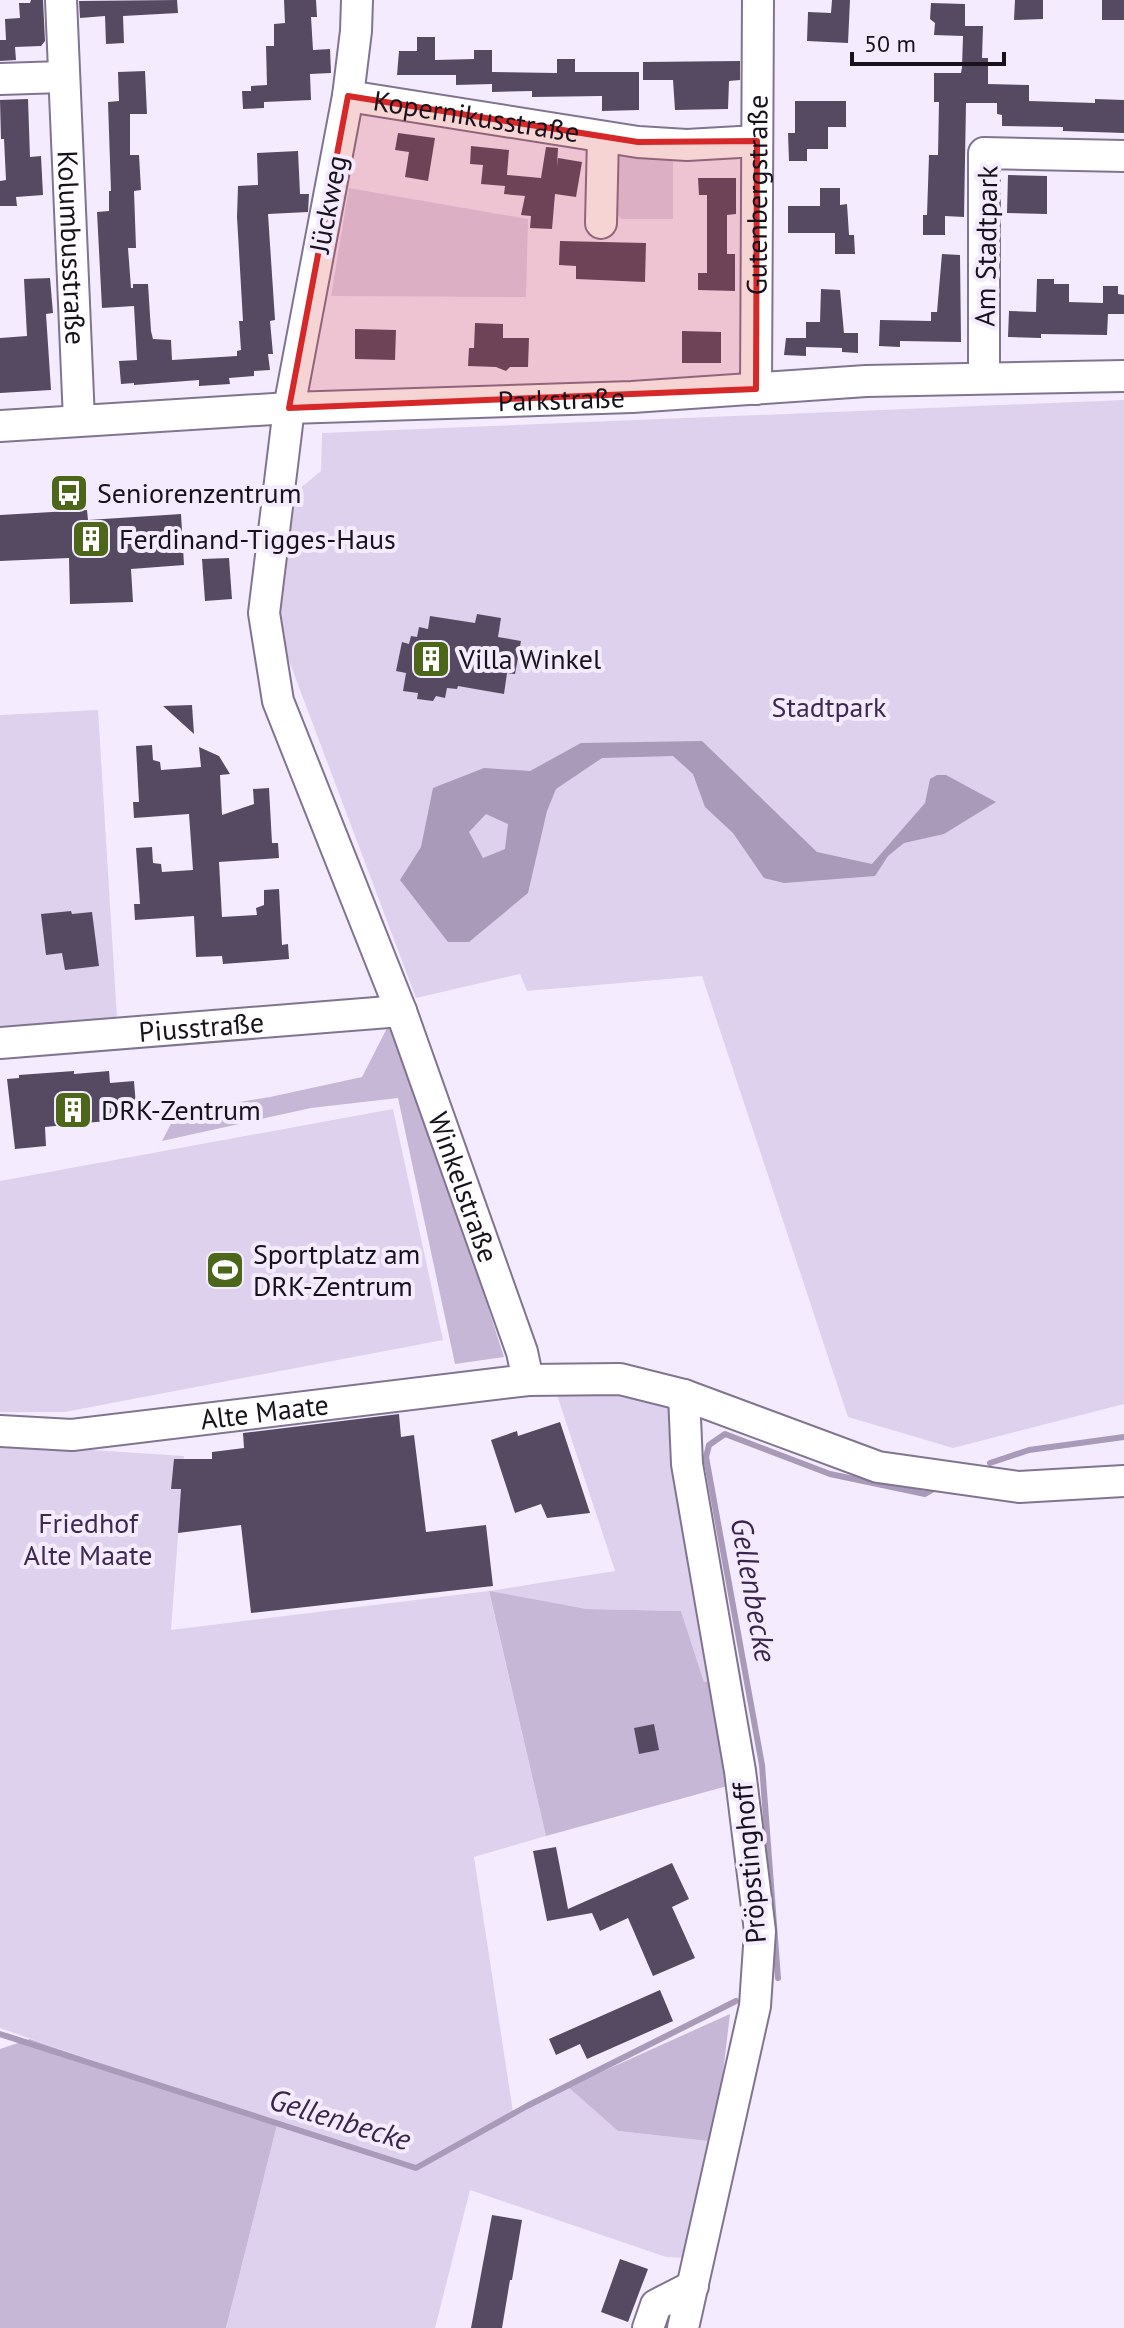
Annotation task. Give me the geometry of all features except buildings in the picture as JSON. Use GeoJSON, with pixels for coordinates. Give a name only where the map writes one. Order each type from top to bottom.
{"type":"FeatureCollection","features":[{"type":"Feature","properties":{"kind":"street","name":"Kolumbusstraße"},"geometry":{"type":"LineString","coordinates":[[61,0],[79,420]]}},
{"type":"Feature","properties":{"kind":"street","name":"Jückweg"},"geometry":{"type":"LineString","coordinates":[[289,408],[348,96],[357,0]]}},
{"type":"Feature","properties":{"kind":"street","name":"Gutenbergstraße"},"geometry":{"type":"LineString","coordinates":[[756,389],[758,0]]}},
{"type":"Feature","properties":{"kind":"street"},"geometry":{"type":"LineString","coordinates":[[0,79],[63,77]]}},
{"type":"Feature","properties":{"kind":"street","name":"Kopernikusstraße"},"geometry":{"type":"LineString","coordinates":[[348,96],[603,137],[687,145],[757,141]]}},
{"type":"Feature","properties":{"kind":"street","name":"Kopernikusstraße"},"geometry":{"type":"LineString","coordinates":[[601,223],[603,137]]}},
{"type":"Feature","properties":{"kind":"street","name":"Am Stadtpark"},"geometry":{"type":"LineString","coordinates":[[984,378],[984,153],[1124,156]]}},
{"type":"Feature","properties":{"kind":"street","name":"Parkstraße"},"geometry":{"type":"LineString","coordinates":[[0,426],[289,408],[632,397],[866,381],[1124,376]]}},
{"type":"Feature","properties":{"kind":"street","name":"Winkelstraße"},"geometry":{"type":"LineString","coordinates":[[289,408],[264,613],[278,701],[401,1011],[522,1352],[528,1380]]}},
{"type":"Feature","properties":{"kind":"street","name":"Piusstraße"},"geometry":{"type":"LineString","coordinates":[[0,1043],[401,1011]]}},
{"type":"Feature","properties":{"kind":"street"},"geometry":{"type":"LineString","coordinates":[[528,1380],[620,1379],[684,1395],[878,1467],[1019,1487],[1124,1481]]}},
{"type":"Feature","properties":{"kind":"street","name":"Alte Maate"},"geometry":{"type":"LineString","coordinates":[[0,1431],[72,1435],[528,1380]]}},
{"type":"Feature","properties":{"kind":"street","name":"Pröpstinghoff"},"geometry":{"type":"LineString","coordinates":[[683,2328],[755,2006],[760,1931],[740,1771],[687,1464],[684,1395]]}},
{"type":"Feature","properties":{"kind":"street"},"geometry":{"type":"LineString","coordinates":[[648,2328],[656,2305],[693,2286]]}},
{"type":"Feature","properties":{"kind":"highlighted area"},"geometry":{"type":"Polygon","coordinates":[[[348,96],[638,142],[757,141],[756,389],[289,408],[348,96]]]}},
{"type":"Feature","properties":{"kind":"green space"},"geometry":{"type":"Polygon","coordinates":[[[626,152],[673,154],[673,219],[621,219],[608,204],[609,165],[626,152]]]}},
{"type":"Feature","properties":{"kind":"green space"},"geometry":{"type":"Polygon","coordinates":[[[349,188],[528,219],[526,297],[331,296],[349,188]]]}},
{"type":"Feature","properties":{"kind":"green space","name":"Stadtpark"},"geometry":{"type":"Polygon","coordinates":[[[1124,400],[1124,1404],[953,1448],[848,1417],[702,976],[527,991],[520,974],[416,998],[285,650],[279,611],[288,489],[298,490],[321,471],[322,433],[1124,400]]]}},
{"type":"Feature","properties":{"kind":"green space"},"geometry":{"type":"Polygon","coordinates":[[[98,710],[117,1018],[0,1031],[0,715],[98,710]]]}},
{"type":"Feature","properties":{"kind":"green space","name":"Sportplatz am DRK-Zentrum"},"geometry":{"type":"Polygon","coordinates":[[[393,1109],[443,1340],[65,1412],[0,1412],[0,1181],[393,1109]]]}},
{"type":"Feature","properties":{"kind":"green space","name":"Friedhof Alte Maate"},"geometry":{"type":"Polygon","coordinates":[[[627,1388],[667,1399],[714,1681],[704,1682],[681,1611],[587,1609],[489,1592],[546,1836],[474,1857],[513,2112],[568,2087],[618,2131],[708,2141],[687,2258],[666,2257],[470,2190],[435,2328],[226,2328],[277,2125],[0,2028],[0,1444],[184,1456],[171,1630],[489,1591],[615,1571],[556,1392],[627,1388]]]}},
{"type":"Feature","properties":{"kind":"shaded area"},"geometry":{"type":"Polygon","coordinates":[[[702,741],[817,852],[872,864],[925,803],[930,779],[937,775],[946,775],[996,802],[944,834],[904,843],[888,856],[875,876],[784,883],[764,878],[733,833],[705,807],[693,774],[673,756],[602,758],[556,789],[547,811],[528,893],[469,942],[448,942],[400,880],[421,847],[433,788],[484,768],[530,771],[581,743],[702,741]],[[486,814],[469,832],[483,858],[505,849],[508,824],[486,814]]]}},
{"type":"Feature","properties":{"kind":"shaded area"},"geometry":{"type":"Polygon","coordinates":[[[397,1024],[504,1357],[455,1364],[398,1098],[311,1108],[162,1141],[177,1112],[270,1097],[362,1077],[387,1028],[397,1024]]]}},
{"type":"Feature","properties":{"kind":"shaded area"},"geometry":{"type":"Polygon","coordinates":[[[489,1591],[587,1609],[681,1611],[704,1682],[714,1681],[731,1785],[546,1836],[489,1591]]]}},
{"type":"Feature","properties":{"kind":"shaded area"},"geometry":{"type":"Polygon","coordinates":[[[730,2014],[721,2090],[708,2141],[618,2131],[568,2087],[730,2014]]]}},
{"type":"Feature","properties":{"kind":"shaded area"},"geometry":{"type":"Polygon","coordinates":[[[30,2039],[277,2125],[226,2328],[0,2328],[0,2049],[30,2039]]]}},
{"type":"Feature","properties":{"kind":"waterway","name":"Gellenbecke"},"geometry":{"type":"LineString","coordinates":[[778,1978],[762,1765],[706,1457],[709,1445],[725,1434],[830,1474],[925,1494],[932,1490]]}},
{"type":"Feature","properties":{"kind":"waterway","name":"Gellenbecke"},"geometry":{"type":"LineString","coordinates":[[990,1463],[1029,1450],[1124,1437]]}},
{"type":"Feature","properties":{"kind":"waterway","name":"Gellenbecke"},"geometry":{"type":"LineString","coordinates":[[0,2034],[416,2168],[527,2106],[736,2001]]}},
{"type":"Feature","properties":{"kind":"place","name":"Seniorenzentrum"},"geometry":{"type":"Point","coordinates":[69,493]}},
{"type":"Feature","properties":{"kind":"place","name":"Ferdinand-Tigges-Haus"},"geometry":{"type":"Point","coordinates":[91,539]}},
{"type":"Feature","properties":{"kind":"place","name":"Villa Winkel"},"geometry":{"type":"Point","coordinates":[431,659]}},
{"type":"Feature","properties":{"kind":"place","name":"DRK-Zentrum"},"geometry":{"type":"Point","coordinates":[73,1110]}},
{"type":"Feature","properties":{"kind":"place","name":"Sportplatz am DRK-Zentrum"},"geometry":{"type":"Point","coordinates":[225,1270]}}]}
